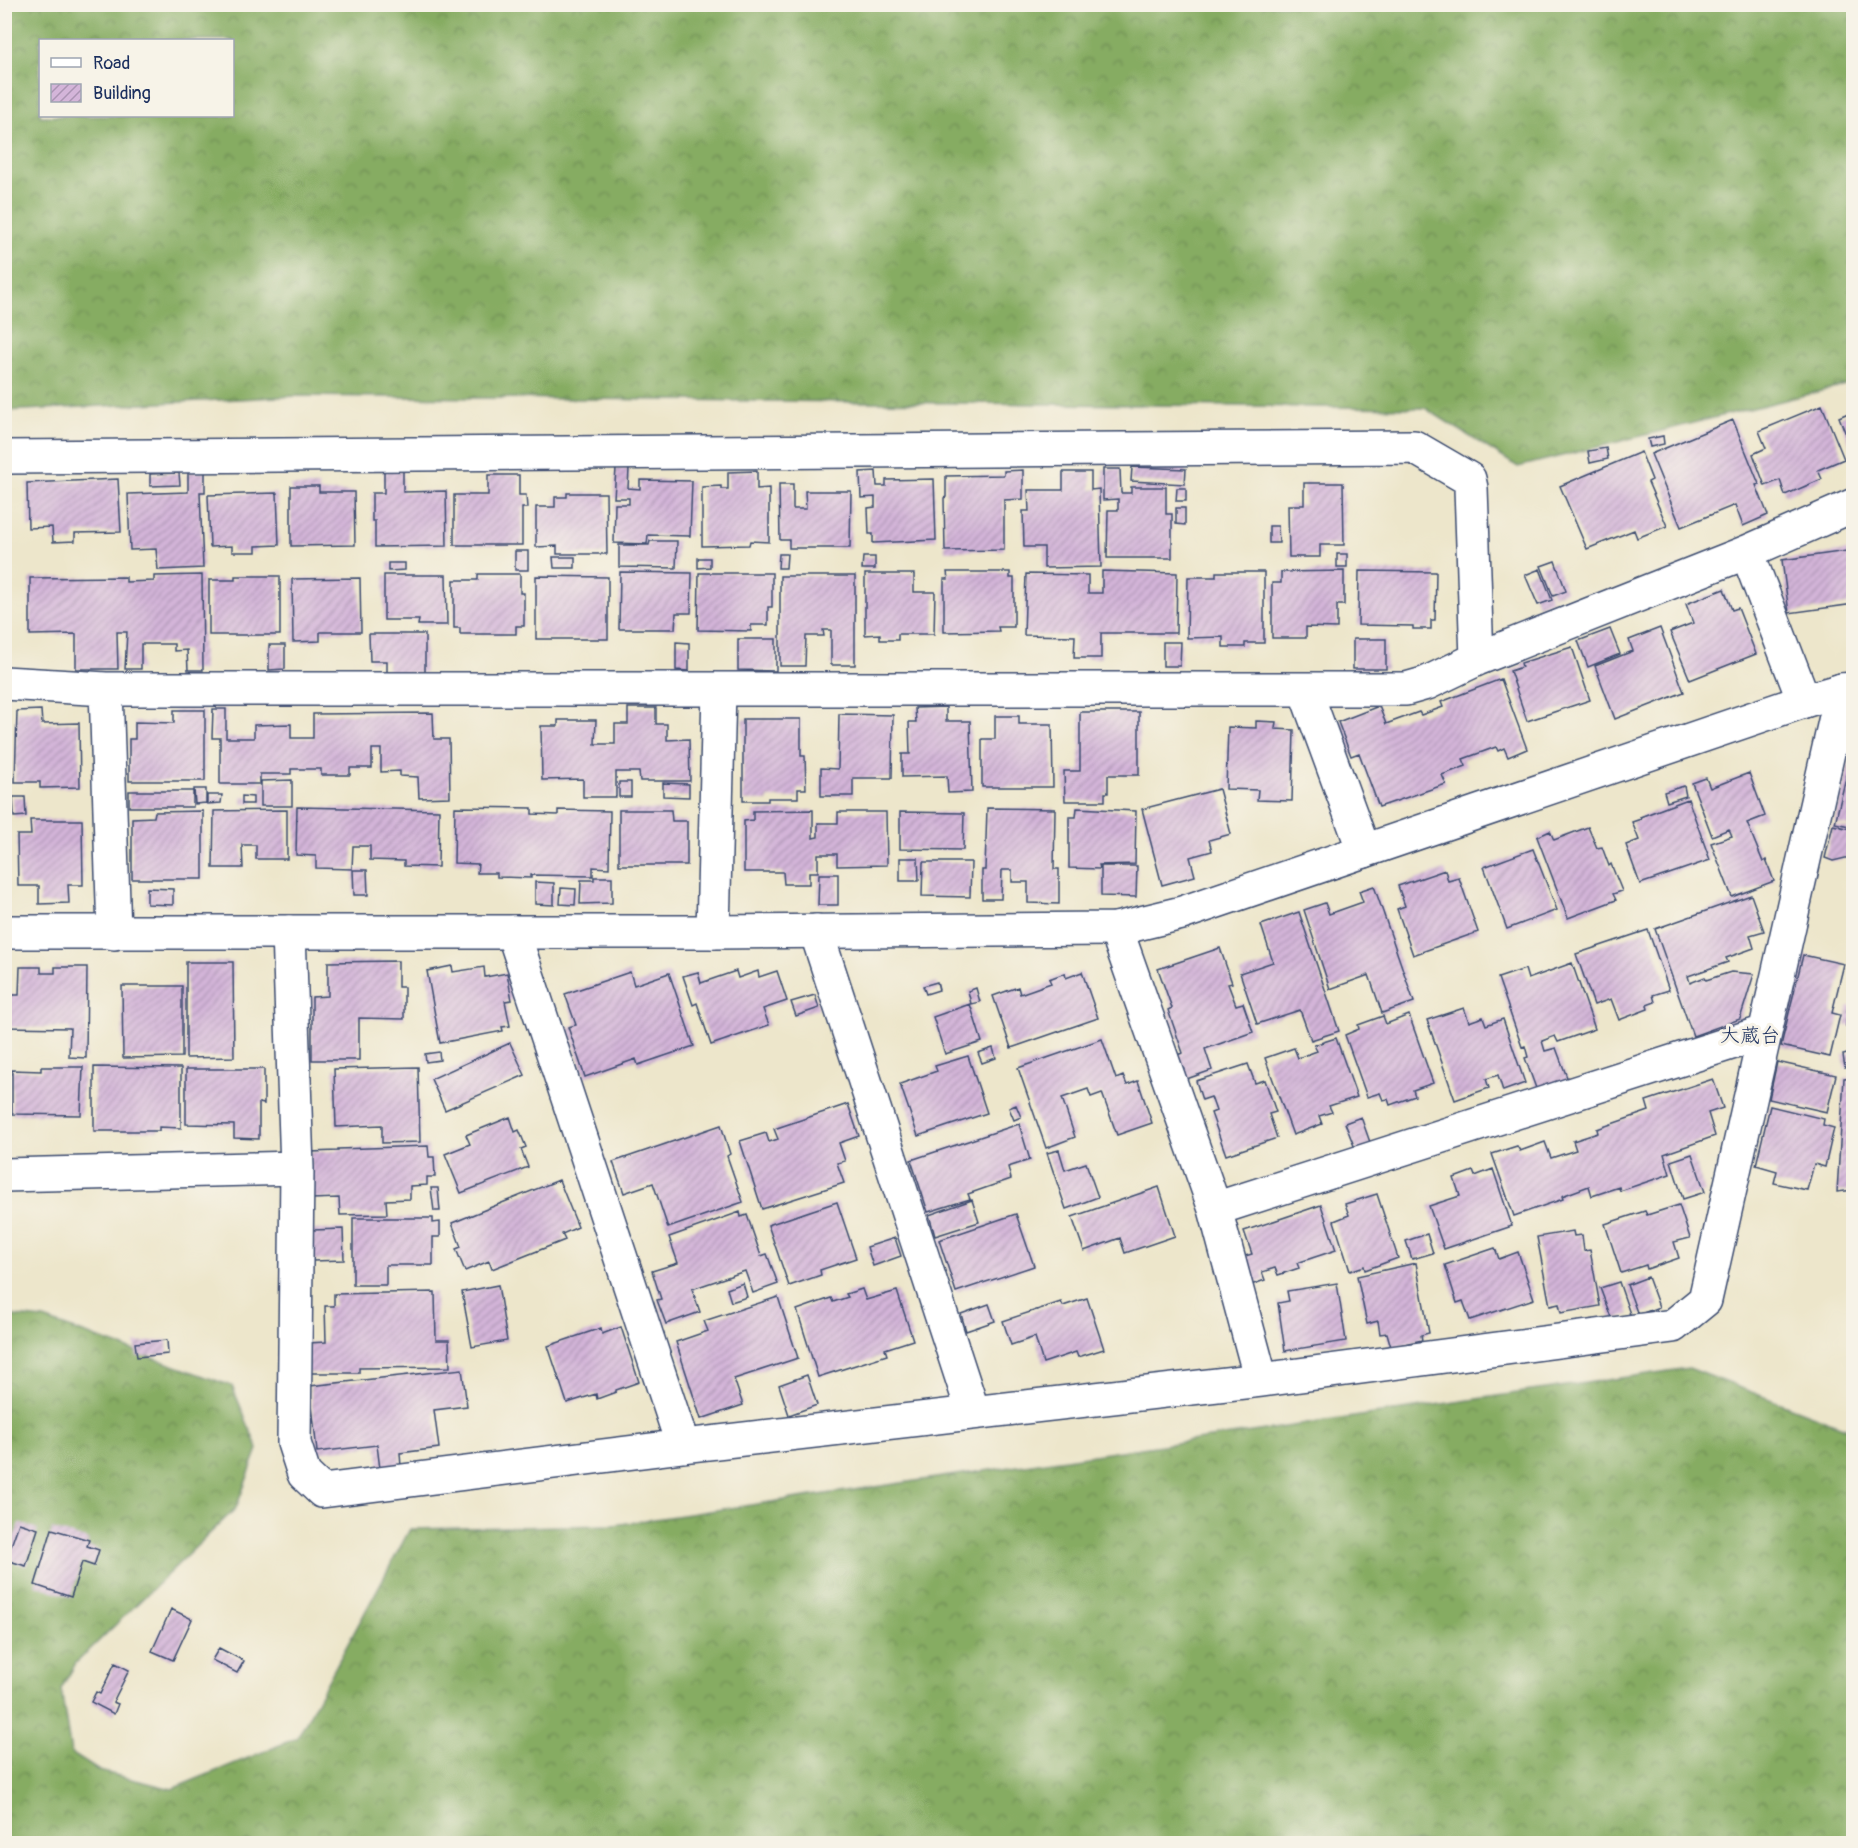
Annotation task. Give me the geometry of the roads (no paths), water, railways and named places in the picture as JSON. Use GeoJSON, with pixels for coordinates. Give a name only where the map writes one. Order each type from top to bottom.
{"type":"FeatureCollection","features":[{"type":"Feature","properties":{"kind":"street"},"geometry":{"type":"LineString","coordinates":[[4,457],[1414,447],[1469,478],[1477,659]]}},
{"type":"Feature","properties":{"kind":"street"},"geometry":{"type":"LineString","coordinates":[[4,683],[106,689],[1406,689],[1427,683],[1477,659],[1747,552],[1854,505]]}},
{"type":"Feature","properties":{"kind":"street"},"geometry":{"type":"LineString","coordinates":[[1747,552],[1804,701]]}},
{"type":"Feature","properties":{"kind":"street"},"geometry":{"type":"LineString","coordinates":[[106,689],[114,933]]}},
{"type":"Feature","properties":{"kind":"street"},"geometry":{"type":"LineString","coordinates":[[713,932],[719,690]]}},
{"type":"Feature","properties":{"kind":"street"},"geometry":{"type":"LineString","coordinates":[[1305,690],[1364,851]]}},
{"type":"Feature","properties":{"kind":"street"},"geometry":{"type":"LineString","coordinates":[[4,932],[114,933],[289,932],[713,932],[1116,929],[1182,913],[1804,701],[1848,690],[1765,1032],[1705,1300],[1673,1326],[1261,1380],[683,1446],[322,1491],[304,1474],[294,1443],[297,1168],[289,932]]}},
{"type":"Feature","properties":{"kind":"street"},"geometry":{"type":"LineString","coordinates":[[1116,929],[1215,1209],[1261,1380]]}},
{"type":"Feature","properties":{"kind":"street"},"geometry":{"type":"LineString","coordinates":[[816,931],[973,1412]]}},
{"type":"Feature","properties":{"kind":"street"},"geometry":{"type":"LineString","coordinates":[[513,932],[683,1446]]}},
{"type":"Feature","properties":{"kind":"street"},"geometry":{"type":"LineString","coordinates":[[1215,1209],[1765,1032]]}},
{"type":"Feature","properties":{"kind":"street"},"geometry":{"type":"LineString","coordinates":[[4,1175],[297,1168]]}},
{"type":"Feature","properties":{"kind":"district","name":"大蔵台"},"geometry":{"type":"Point","coordinates":[1750,1035]}}]}
